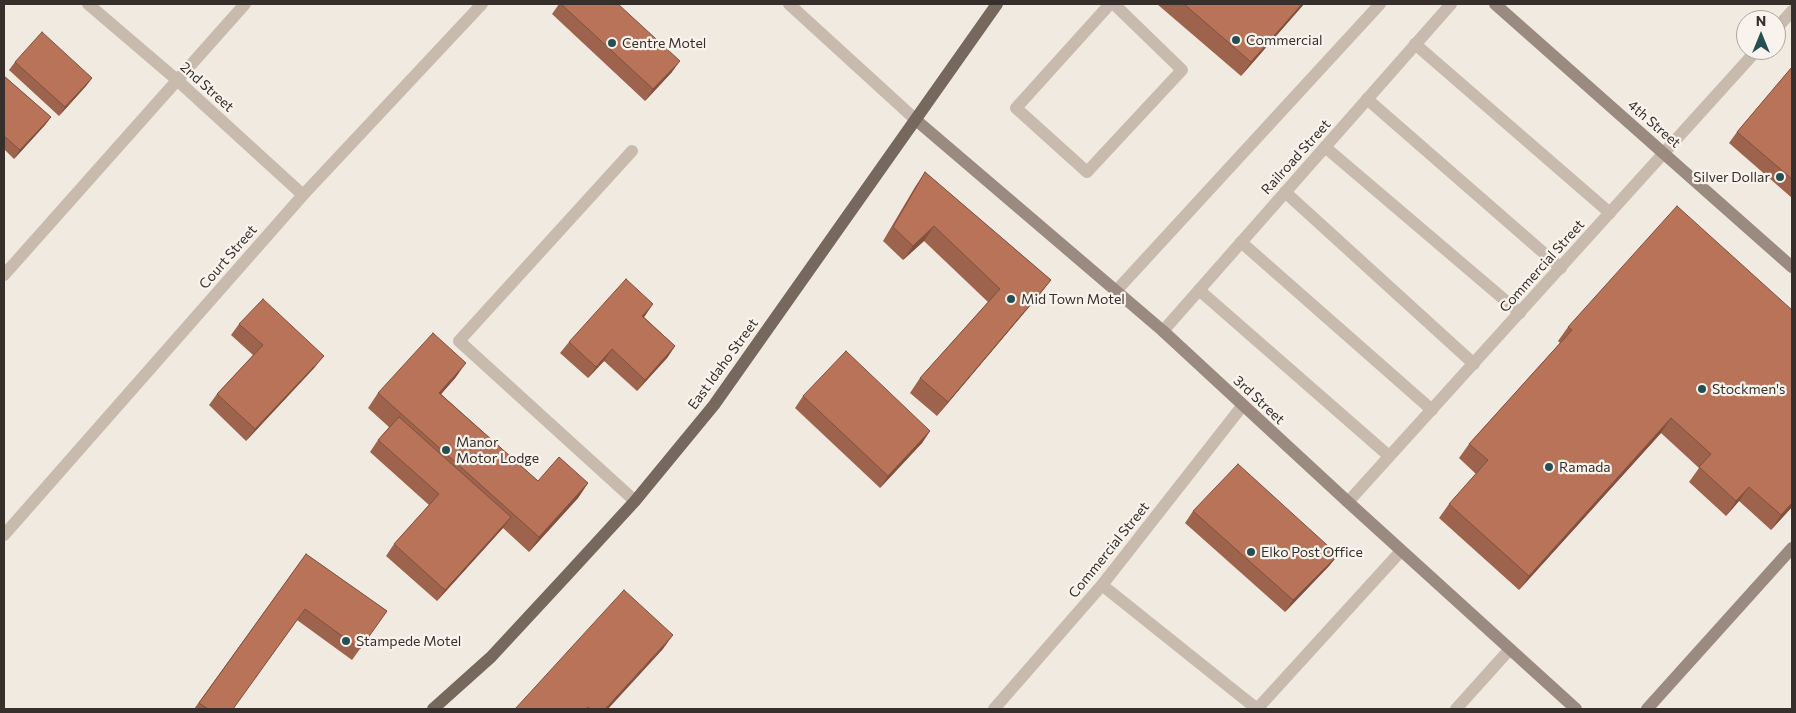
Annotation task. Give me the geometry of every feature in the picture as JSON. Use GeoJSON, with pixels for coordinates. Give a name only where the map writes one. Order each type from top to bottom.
{"type":"FeatureCollection","features":[{"type":"Feature","properties":{"kind":"main road","name":"East Idaho Street"},"geometry":{"type":"LineString","coordinates":[[433,709],[491,657],[635,501],[714,405],[997,4]]}},
{"type":"Feature","properties":{"kind":"street","name":"2nd Street"},"geometry":{"type":"LineString","coordinates":[[88,4],[177,80],[303,195]]}},
{"type":"Feature","properties":{"kind":"street"},"geometry":{"type":"LineString","coordinates":[[4,276],[245,4]]}},
{"type":"Feature","properties":{"kind":"street","name":"Court Street"},"geometry":{"type":"LineString","coordinates":[[4,534],[303,195],[482,4]]}},
{"type":"Feature","properties":{"kind":"street"},"geometry":{"type":"LineString","coordinates":[[788,4],[916,120]]}},
{"type":"Feature","properties":{"kind":"street"},"geometry":{"type":"LineString","coordinates":[[1112,4],[1182,70],[1087,172],[1016,108],[1112,4]]}},
{"type":"Feature","properties":{"kind":"street"},"geometry":{"type":"LineString","coordinates":[[1116,290],[1380,4]]}},
{"type":"Feature","properties":{"kind":"street","name":"Railroad Street"},"geometry":{"type":"LineString","coordinates":[[1162,331],[1451,4]]}},
{"type":"Feature","properties":{"kind":"street","name":"4th Street"},"geometry":{"type":"LineString","coordinates":[[1495,4],[1792,267]]}},
{"type":"Feature","properties":{"kind":"street"},"geometry":{"type":"LineString","coordinates":[[1416,44],[1610,213]]}},
{"type":"Feature","properties":{"kind":"street","name":"Commercial Street"},"geometry":{"type":"LineString","coordinates":[[1348,502],[1748,60]]}},
{"type":"Feature","properties":{"kind":"street"},"geometry":{"type":"LineString","coordinates":[[1367,99],[1561,268]]}},
{"type":"Feature","properties":{"kind":"street","name":"3rd Street"},"geometry":{"type":"LineString","coordinates":[[916,120],[1162,331],[1576,709]]}},
{"type":"Feature","properties":{"kind":"street"},"geometry":{"type":"LineString","coordinates":[[1325,147],[1520,313]]}},
{"type":"Feature","properties":{"kind":"street"},"geometry":{"type":"LineString","coordinates":[[632,151],[459,341],[635,501]]}},
{"type":"Feature","properties":{"kind":"street"},"geometry":{"type":"LineString","coordinates":[[1285,192],[1474,364]]}},
{"type":"Feature","properties":{"kind":"street"},"geometry":{"type":"LineString","coordinates":[[1241,242],[1432,410]]}},
{"type":"Feature","properties":{"kind":"street"},"geometry":{"type":"LineString","coordinates":[[1199,290],[1389,456]]}},
{"type":"Feature","properties":{"kind":"street","name":"Commercial Street"},"geometry":{"type":"LineString","coordinates":[[994,709],[1102,585],[1242,405]]}},
{"type":"Feature","properties":{"kind":"street"},"geometry":{"type":"LineString","coordinates":[[1647,709],[1792,548]]}},
{"type":"Feature","properties":{"kind":"street"},"geometry":{"type":"LineString","coordinates":[[1102,585],[1257,709],[1401,551]]}},
{"type":"Feature","properties":{"kind":"street"},"geometry":{"type":"LineString","coordinates":[[1456,709],[1510,649]]}},
{"type":"Feature","properties":{"kind":"building","name":"Centre Motel"},"geometry":{"type":"Polygon","coordinates":[[[561,4],[618,4],[680,61],[653,89],[561,4]]]}},
{"type":"Feature","properties":{"kind":"building","name":"Commercial"},"geometry":{"type":"Polygon","coordinates":[[[1184,4],[1302,4],[1251,62],[1184,4]]]}},
{"type":"Feature","properties":{"kind":"building"},"geometry":{"type":"Polygon","coordinates":[[[42,32],[92,78],[65,107],[15,62],[42,32]]]}},
{"type":"Feature","properties":{"kind":"building"},"geometry":{"type":"Polygon","coordinates":[[[1792,67],[1792,179],[1737,132],[1792,67]]]}},
{"type":"Feature","properties":{"kind":"building"},"geometry":{"type":"Polygon","coordinates":[[[4,76],[51,117],[20,150],[4,136],[4,76]]]}},
{"type":"Feature","properties":{"kind":"building","name":"Mid Town Motel"},"geometry":{"type":"Polygon","coordinates":[[[925,172],[1051,280],[948,402],[920,378],[1000,289],[934,226],[913,246],[893,227],[925,172]]]}},
{"type":"Feature","properties":{"kind":"building"},"geometry":{"type":"Polygon","coordinates":[[[1677,206],[1792,310],[1792,503],[1781,515],[1749,487],[1736,501],[1699,467],[1711,454],[1671,418],[1529,576],[1449,504],[1488,460],[1469,444],[1572,330],[1568,327],[1677,206]]]}},
{"type":"Feature","properties":{"kind":"building"},"geometry":{"type":"Polygon","coordinates":[[[626,279],[653,304],[642,316],[675,346],[645,380],[612,349],[596,367],[569,342],[626,279]]]}},
{"type":"Feature","properties":{"kind":"building"},"geometry":{"type":"Polygon","coordinates":[[[263,299],[324,356],[255,429],[217,394],[263,345],[239,324],[263,299]]]}},
{"type":"Feature","properties":{"kind":"building","name":"Manor Motor Lodge"},"geometry":{"type":"Polygon","coordinates":[[[433,333],[466,363],[439,393],[538,481],[559,457],[588,483],[539,537],[378,393],[433,333]]]}},
{"type":"Feature","properties":{"kind":"building"},"geometry":{"type":"Polygon","coordinates":[[[846,351],[930,431],[888,476],[803,396],[846,351]]]}},
{"type":"Feature","properties":{"kind":"building"},"geometry":{"type":"Polygon","coordinates":[[[399,417],[511,517],[445,590],[394,544],[439,494],[378,440],[399,417]]]}},
{"type":"Feature","properties":{"kind":"building"},"geometry":{"type":"Polygon","coordinates":[[[1238,464],[1338,555],[1293,600],[1193,511],[1238,464]]]}},
{"type":"Feature","properties":{"kind":"building","name":"Stampede Motel"},"geometry":{"type":"Polygon","coordinates":[[[306,554],[387,611],[360,649],[305,609],[233,709],[208,709],[199,703],[306,554]]]}},
{"type":"Feature","properties":{"kind":"building"},"geometry":{"type":"Polygon","coordinates":[[[624,590],[673,635],[605,709],[590,709],[588,707],[585,709],[515,709],[624,590]]]}},
{"type":"Feature","properties":{"kind":"place","name":"Commercial"},"geometry":{"type":"Point","coordinates":[1236,40]}},
{"type":"Feature","properties":{"kind":"place","name":"Centre Motel"},"geometry":{"type":"Point","coordinates":[612,43]}},
{"type":"Feature","properties":{"kind":"place","name":"Silver Dollar"},"geometry":{"type":"Point","coordinates":[1780,177]}},
{"type":"Feature","properties":{"kind":"place","name":"Mid Town Motel"},"geometry":{"type":"Point","coordinates":[1011,299]}},
{"type":"Feature","properties":{"kind":"place","name":"Stockmen's"},"geometry":{"type":"Point","coordinates":[1702,389]}},
{"type":"Feature","properties":{"kind":"place","name":"Manor Motor Lodge"},"geometry":{"type":"Point","coordinates":[446,450]}},
{"type":"Feature","properties":{"kind":"place","name":"Ramada"},"geometry":{"type":"Point","coordinates":[1549,467]}},
{"type":"Feature","properties":{"kind":"place","name":"Elko Post Office"},"geometry":{"type":"Point","coordinates":[1251,552]}},
{"type":"Feature","properties":{"kind":"place","name":"Stampede Motel"},"geometry":{"type":"Point","coordinates":[346,641]}}]}
